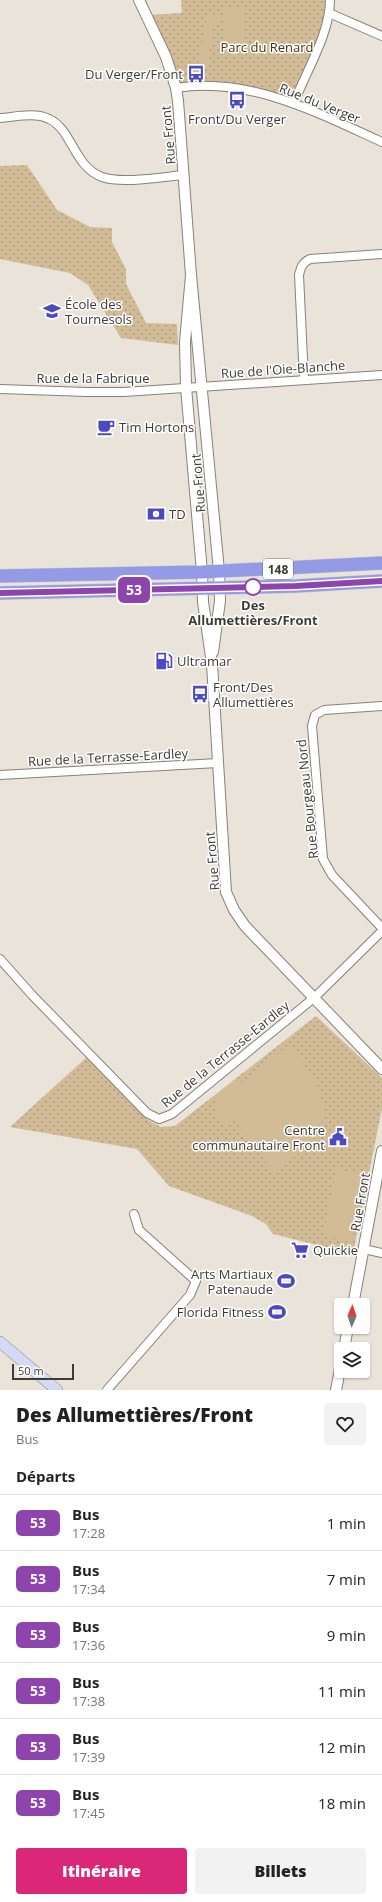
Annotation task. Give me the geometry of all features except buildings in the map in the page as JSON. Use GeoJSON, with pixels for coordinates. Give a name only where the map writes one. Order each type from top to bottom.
{"type":"FeatureCollection","features":[{"type":"Feature","properties":{"kind":"highway","name":"148"},"geometry":{"type":"LineString","coordinates":[[0,576],[202,572],[382,563]]}},
{"type":"Feature","properties":{"kind":"highway","name":"148"},"geometry":{"type":"LineString","coordinates":[[0,593],[296,586],[382,581]]}},
{"type":"Feature","properties":{"kind":"main road"},"geometry":{"type":"LineString","coordinates":[[0,1342],[57,1390]]}},
{"type":"Feature","properties":{"kind":"street","name":"Rue Front"},"geometry":{"type":"LineString","coordinates":[[139,0],[166,56],[176,88],[184,176],[190,275],[219,571],[220,601],[212,664]]}},
{"type":"Feature","properties":{"kind":"street"},"geometry":{"type":"LineString","coordinates":[[294,103],[325,30],[330,0]]}},
{"type":"Feature","properties":{"kind":"street"},"geometry":{"type":"LineString","coordinates":[[329,13],[382,36]]}},
{"type":"Feature","properties":{"kind":"street","name":"Rue du Verger"},"geometry":{"type":"LineString","coordinates":[[176,88],[235,88],[294,103],[382,142]]}},
{"type":"Feature","properties":{"kind":"street"},"geometry":{"type":"LineString","coordinates":[[0,118],[33,116],[49,119],[61,130],[86,166],[102,177],[115,180],[184,176]]}},
{"type":"Feature","properties":{"kind":"street"},"geometry":{"type":"LineString","coordinates":[[304,380],[299,275],[304,262],[310,259],[382,254]]}},
{"type":"Feature","properties":{"kind":"street","name":"Rue Front"},"geometry":{"type":"LineString","coordinates":[[190,275],[185,342],[186,387],[202,572],[203,602],[212,664],[224,880],[230,901],[245,926],[315,997],[382,1069]]}},
{"type":"Feature","properties":{"kind":"street","name":"Rue de l'Oie-Blanche"},"geometry":{"type":"LineString","coordinates":[[186,387],[382,375]]}},
{"type":"Feature","properties":{"kind":"street","name":"Rue de la Fabrique"},"geometry":{"type":"LineString","coordinates":[[0,389],[87,392],[186,387]]}},
{"type":"Feature","properties":{"kind":"street","name":"Rue Bourgeau Nord"},"geometry":{"type":"LineString","coordinates":[[382,706],[324,710],[315,715],[312,726],[323,858],[332,875],[382,929]]}},
{"type":"Feature","properties":{"kind":"street","name":"Rue de la Terrasse-Eardley"},"geometry":{"type":"LineString","coordinates":[[0,775],[218,763]]}},
{"type":"Feature","properties":{"kind":"street","name":"Rue de la Terrasse-Eardley"},"geometry":{"type":"LineString","coordinates":[[0,959],[32,995],[146,1113],[159,1119],[172,1114],[315,997],[382,929]]}},
{"type":"Feature","properties":{"kind":"street","name":"Rue Front"},"geometry":{"type":"LineString","coordinates":[[354,1298],[382,1151]]}},
{"type":"Feature","properties":{"kind":"street"},"geometry":{"type":"LineString","coordinates":[[107,1390],[190,1295],[196,1281],[139,1230],[134,1214]]}},
{"type":"Feature","properties":{"kind":"street"},"geometry":{"type":"LineString","coordinates":[[364,1249],[382,1252]]}},
{"type":"Feature","properties":{"kind":"street"},"geometry":{"type":"LineString","coordinates":[[336,1390],[338,1378]]}},
{"type":"Feature","properties":{"kind":"green space","name":"Parc du Renard"},"geometry":{"type":"Polygon","coordinates":[[[181,0],[330,0],[329,13],[294,103],[252,91],[176,88],[146,15],[182,13],[181,0]]]}},
{"type":"Feature","properties":{"kind":"green space"},"geometry":{"type":"Polygon","coordinates":[[[243,7],[246,51],[225,53],[222,9],[243,7]]]}},
{"type":"Feature","properties":{"kind":"green space"},"geometry":{"type":"Polygon","coordinates":[[[214,14],[221,15],[220,23],[214,23],[210,48],[210,64],[198,64],[199,43],[202,44],[207,17],[214,14]]]}},
{"type":"Feature","properties":{"kind":"green space"},"geometry":{"type":"Polygon","coordinates":[[[27,165],[57,210],[90,227],[112,228],[112,242],[126,269],[126,284],[146,323],[177,324],[178,345],[121,338],[88,285],[70,273],[0,259],[0,166],[27,165]]]}},
{"type":"Feature","properties":{"kind":"green space"},"geometry":{"type":"Polygon","coordinates":[[[316,1016],[382,1078],[382,1108],[353,1254],[273,1234],[266,1224],[252,1216],[169,1186],[137,1149],[10,1127],[88,1056],[148,1120],[161,1127],[175,1126],[316,1016]]]}},
{"type":"Feature","properties":{"kind":"green space"},"geometry":{"type":"Polygon","coordinates":[[[289,1045],[314,1080],[320,1092],[323,1104],[323,1117],[319,1130],[310,1143],[274,1172],[235,1121],[227,1127],[215,1112],[217,1094],[236,1079],[240,1084],[289,1045]]]}},
{"type":"Feature","properties":{"kind":"green space"},"geometry":{"type":"Polygon","coordinates":[[[336,1169],[365,1175],[352,1241],[323,1236],[336,1169]]]}},
{"type":"Feature","properties":{"kind":"bus line","name":"53"},"geometry":{"type":"LineString","coordinates":[[0,593],[296,586],[382,581]]}},
{"type":"Feature","properties":{"kind":"place","name":"Du Verger/Front"},"geometry":{"type":"Point","coordinates":[196,74]}},
{"type":"Feature","properties":{"kind":"place","name":"Front/Du Verger"},"geometry":{"type":"Point","coordinates":[237,100]}},
{"type":"Feature","properties":{"kind":"place","name":"École des Tournesols"},"geometry":{"type":"Point","coordinates":[52,311]}},
{"type":"Feature","properties":{"kind":"place","name":"Tim Hortons"},"geometry":{"type":"Point","coordinates":[106,427]}},
{"type":"Feature","properties":{"kind":"place","name":"TD"},"geometry":{"type":"Point","coordinates":[156,514]}},
{"type":"Feature","properties":{"kind":"place","name":"Des Allumettières/Front"},"geometry":{"type":"Point","coordinates":[253,587]}},
{"type":"Feature","properties":{"kind":"place","name":"Ultramar"},"geometry":{"type":"Point","coordinates":[164,661]}},
{"type":"Feature","properties":{"kind":"place","name":"Front/Des Allumettières"},"geometry":{"type":"Point","coordinates":[200,694]}},
{"type":"Feature","properties":{"kind":"place","name":"Centre communautaire Front"},"geometry":{"type":"Point","coordinates":[338,1137]}},
{"type":"Feature","properties":{"kind":"place","name":"Quickie"},"geometry":{"type":"Point","coordinates":[300,1250]}},
{"type":"Feature","properties":{"kind":"place","name":"Arts Martiaux Patenaude"},"geometry":{"type":"Point","coordinates":[286,1281]}},
{"type":"Feature","properties":{"kind":"place","name":"Florida Fitness"},"geometry":{"type":"Point","coordinates":[277,1312]}}]}
